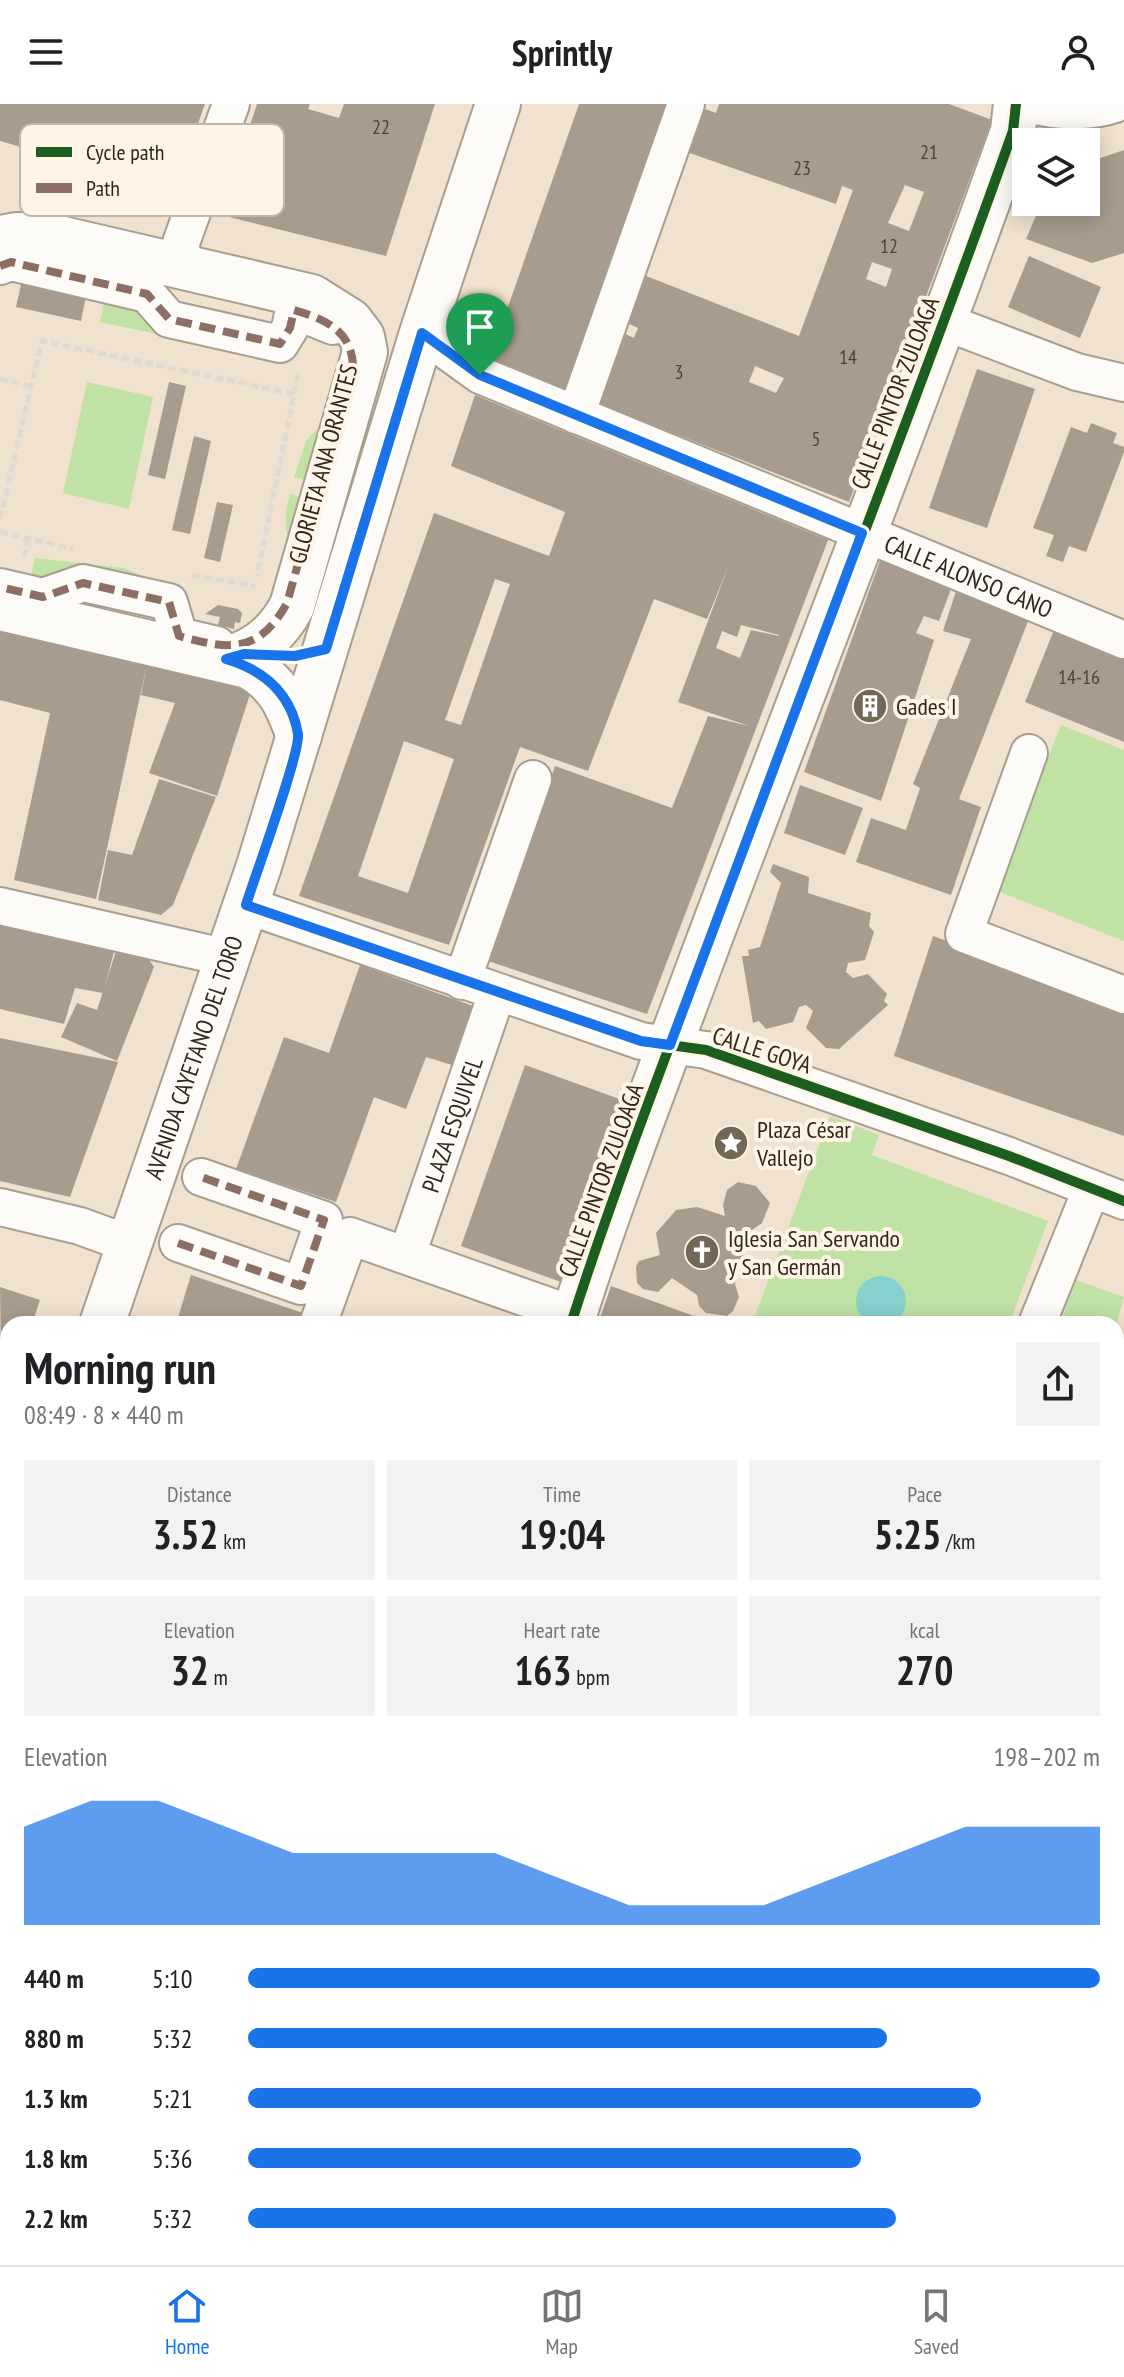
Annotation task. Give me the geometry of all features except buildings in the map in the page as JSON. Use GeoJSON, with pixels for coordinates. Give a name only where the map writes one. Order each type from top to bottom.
{"type":"FeatureCollection","features":[{"type":"Feature","properties":{"kind":"street"},"geometry":{"type":"LineString","coordinates":[[224,124],[231,104]]}},
{"type":"Feature","properties":{"kind":"street","name":"AVENIDA CAYETANO DEL TORO"},"geometry":{"type":"LineString","coordinates":[[105,1316],[246,905],[422,333],[498,104]]}},
{"type":"Feature","properties":{"kind":"street"},"geometry":{"type":"LineString","coordinates":[[576,415],[686,104]]}},
{"type":"Feature","properties":{"kind":"street","name":"CALLE PINTOR ZULOAGA"},"geometry":{"type":"LineString","coordinates":[[573,1316],[670,1045],[862,533],[945,322],[1013,131],[1016,104]]}},
{"type":"Feature","properties":{"kind":"street"},"geometry":{"type":"LineString","coordinates":[[1026,104],[1052,111],[1102,109],[1115,104]]}},
{"type":"Feature","properties":{"kind":"street"},"geometry":{"type":"LineString","coordinates":[[182,269],[181,243],[191,216]]}},
{"type":"Feature","properties":{"kind":"street","name":"GLORIETA ANA ORANTES"},"geometry":{"type":"LineString","coordinates":[[0,238],[50,236],[312,297],[350,321],[362,337],[365,352],[292,606],[272,634],[235,657]]}},
{"type":"Feature","properties":{"kind":"street","name":"GLORIETA ANA ORANTES"},"geometry":{"type":"LineString","coordinates":[[0,266],[11,262],[147,294],[169,319],[280,344],[290,328],[294,310],[328,321],[346,337],[353,353],[353,368],[287,603],[257,638],[228,648],[179,636],[169,602],[83,583],[43,597],[0,587]]}},
{"type":"Feature","properties":{"kind":"street"},"geometry":{"type":"LineString","coordinates":[[312,297],[422,333]]}},
{"type":"Feature","properties":{"kind":"street"},"geometry":{"type":"LineString","coordinates":[[945,322],[1077,372],[1124,383]]}},
{"type":"Feature","properties":{"kind":"street","name":"CALLE ALONSO CANO"},"geometry":{"type":"LineString","coordinates":[[422,333],[480,375],[1124,640]]}},
{"type":"Feature","properties":{"kind":"street"},"geometry":{"type":"LineString","coordinates":[[0,608],[235,657],[295,656],[326,649]]}},
{"type":"Feature","properties":{"kind":"street"},"geometry":{"type":"LineString","coordinates":[[235,657],[274,682],[285,699],[299,736]]}},
{"type":"Feature","properties":{"kind":"street"},"geometry":{"type":"LineString","coordinates":[[1029,753],[964,934],[1124,995]]}},
{"type":"Feature","properties":{"kind":"street"},"geometry":{"type":"LineString","coordinates":[[462,981],[533,779]]}},
{"type":"Feature","properties":{"kind":"street","name":"CALLE GOYA"},"geometry":{"type":"LineString","coordinates":[[246,905],[641,1041],[721,1055],[1009,1156],[1108,1195]]}},
{"type":"Feature","properties":{"kind":"street"},"geometry":{"type":"LineString","coordinates":[[0,906],[228,958]]}},
{"type":"Feature","properties":{"kind":"street","name":"PLAZA ESQUIVEL"},"geometry":{"type":"LineString","coordinates":[[407,1255],[497,993]]}},
{"type":"Feature","properties":{"kind":"street"},"geometry":{"type":"LineString","coordinates":[[178,1243],[301,1286],[324,1220],[201,1177]]}},
{"type":"Feature","properties":{"kind":"street"},"geometry":{"type":"LineString","coordinates":[[1041,1316],[1108,1195]]}},
{"type":"Feature","properties":{"kind":"street"},"geometry":{"type":"LineString","coordinates":[[0,1207],[80,1226],[129,1244]]}},
{"type":"Feature","properties":{"kind":"street"},"geometry":{"type":"LineString","coordinates":[[321,1316],[350,1236],[564,1316]]}},
{"type":"Feature","properties":{"kind":"path"},"geometry":{"type":"LineString","coordinates":[[0,519],[42,341],[294,394],[255,588],[186,574]]}},
{"type":"Feature","properties":{"kind":"path"},"geometry":{"type":"LineString","coordinates":[[0,379],[32,387]]}},
{"type":"Feature","properties":{"kind":"path"},"geometry":{"type":"LineString","coordinates":[[0,532],[86,552]]}},
{"type":"Feature","properties":{"kind":"green space"},"geometry":{"type":"Polygon","coordinates":[[[108,285],[270,358],[100,322],[108,285]]]}},
{"type":"Feature","properties":{"kind":"green space"},"geometry":{"type":"Polygon","coordinates":[[[87,382],[153,397],[129,509],[63,493],[87,382]]]}},
{"type":"Feature","properties":{"kind":"green space"},"geometry":{"type":"Polygon","coordinates":[[[317,429],[335,432],[300,555],[287,535],[286,510],[290,494],[307,498],[311,482],[294,477],[306,441],[317,429]]]}},
{"type":"Feature","properties":{"kind":"green space"},"geometry":{"type":"Polygon","coordinates":[[[35,558],[124,568],[158,583],[27,593],[35,558]]]}},
{"type":"Feature","properties":{"kind":"green space"},"geometry":{"type":"Polygon","coordinates":[[[1061,725],[1124,750],[1124,941],[995,890],[1061,725]]]}},
{"type":"Feature","properties":{"kind":"green space"},"geometry":{"type":"Polygon","coordinates":[[[830,1116],[879,1135],[872,1155],[1048,1221],[1012,1316],[755,1316],[830,1116]]]}},
{"type":"Feature","properties":{"kind":"green space"},"geometry":{"type":"Polygon","coordinates":[[[1076,1280],[1124,1297],[1119,1316],[1063,1316],[1076,1280]]]}},
{"type":"Feature","properties":{"kind":"water"},"geometry":{"type":"Polygon","coordinates":[[[872,1278],[890,1278],[899,1283],[906,1301],[901,1316],[861,1316],[858,1310],[858,1292],[863,1283],[872,1278]]]}},
{"type":"Feature","properties":{"kind":"marked path"},"geometry":{"type":"LineString","coordinates":[[0,266],[11,262],[147,294],[169,319],[280,344],[290,328],[294,310],[335,328],[348,345],[353,368],[287,603],[276,620],[254,640],[228,645],[179,636],[169,602],[83,583],[43,597],[0,587]]}},
{"type":"Feature","properties":{"kind":"marked path"},"geometry":{"type":"LineString","coordinates":[[178,1243],[301,1286],[324,1220],[201,1177]]}},
{"type":"Feature","properties":{"kind":"cycle path"},"geometry":{"type":"LineString","coordinates":[[574,1316],[653,1090],[976,234],[1013,131],[1016,104]]}},
{"type":"Feature","properties":{"kind":"cycle path"},"geometry":{"type":"LineString","coordinates":[[246,905],[641,1041],[706,1050],[1009,1156],[1124,1201]]}},
{"type":"Feature","properties":{"kind":"place","name":"Gades I"},"geometry":{"type":"Point","coordinates":[870,706]}},
{"type":"Feature","properties":{"kind":"place","name":"Plaza César Vallejo"},"geometry":{"type":"Point","coordinates":[731,1143]}},
{"type":"Feature","properties":{"kind":"place","name":"Iglesia San Servando y San Germán"},"geometry":{"type":"Point","coordinates":[702,1252]}},
{"type":"Feature","properties":{"kind":"route"},"geometry":{"type":"LineString","coordinates":[[422,333],[480,375],[862,533],[670,1045],[641,1041],[246,905],[299,736],[285,699],[274,682],[248,666],[226,659],[244,654],[295,656],[326,649],[422,333]]}}]}
